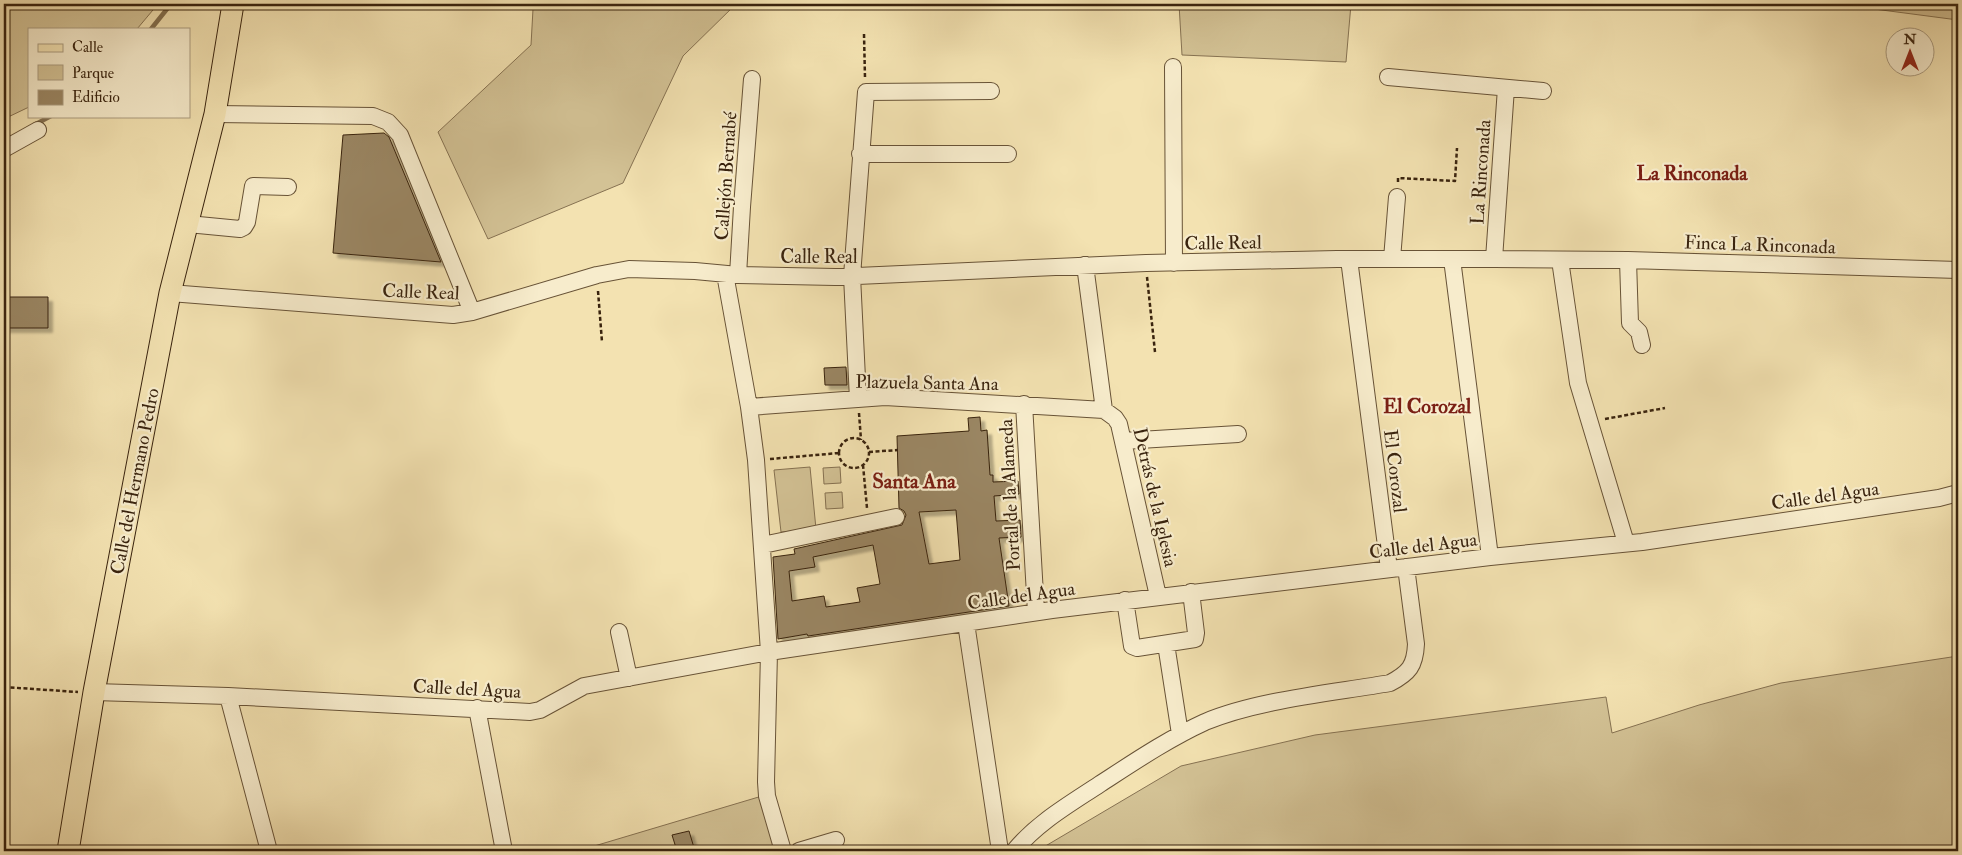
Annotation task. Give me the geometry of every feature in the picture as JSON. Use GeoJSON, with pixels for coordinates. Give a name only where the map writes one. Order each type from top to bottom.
{"type":"FeatureCollection","features":[{"type":"Feature","properties":{"kind":"main road","name":"Calle del Hermano Pedro"},"geometry":{"type":"LineString","coordinates":[[68,851],[94,692],[170,293],[215,114],[233,4]]}},
{"type":"Feature","properties":{"kind":"street"},"geometry":{"type":"LineString","coordinates":[[1173,67],[1174,263]]}},
{"type":"Feature","properties":{"kind":"street"},"geometry":{"type":"LineString","coordinates":[[1388,77],[1543,91]]}},
{"type":"Feature","properties":{"kind":"street","name":"Callejón Bernabé"},"geometry":{"type":"LineString","coordinates":[[732,274],[742,207],[752,79]]}},
{"type":"Feature","properties":{"kind":"street","name":"La Rinconada"},"geometry":{"type":"LineString","coordinates":[[1494,259],[1506,88]]}},
{"type":"Feature","properties":{"kind":"street"},"geometry":{"type":"LineString","coordinates":[[858,399],[852,276],[866,92],[991,91]]}},
{"type":"Feature","properties":{"kind":"street"},"geometry":{"type":"LineString","coordinates":[[215,114],[373,116],[388,122],[400,134],[472,312]]}},
{"type":"Feature","properties":{"kind":"street"},"geometry":{"type":"LineString","coordinates":[[4,149],[38,130]]}},
{"type":"Feature","properties":{"kind":"street"},"geometry":{"type":"LineString","coordinates":[[860,154],[1008,154]]}},
{"type":"Feature","properties":{"kind":"street"},"geometry":{"type":"LineString","coordinates":[[188,224],[240,229],[247,222],[253,186],[288,187]]}},
{"type":"Feature","properties":{"kind":"street"},"geometry":{"type":"LineString","coordinates":[[1392,259],[1397,197]]}},
{"type":"Feature","properties":{"kind":"street"},"geometry":{"type":"LineString","coordinates":[[1452,259],[1490,557]]}},
{"type":"Feature","properties":{"kind":"street"},"geometry":{"type":"LineString","coordinates":[[1494,259],[1560,260],[1574,364],[1589,422],[1626,543]]}},
{"type":"Feature","properties":{"kind":"street","name":"Calle Real"},"geometry":{"type":"LineString","coordinates":[[170,293],[453,315],[472,312],[597,275],[629,269],[695,270],[732,274],[852,276],[1146,263],[1494,259]]}},
{"type":"Feature","properties":{"kind":"street","name":"El Corozal"},"geometry":{"type":"LineString","coordinates":[[1348,260],[1388,570]]}},
{"type":"Feature","properties":{"kind":"street","name":"Finca La Rinconada"},"geometry":{"type":"LineString","coordinates":[[1560,260],[1628,260],[1958,270]]}},
{"type":"Feature","properties":{"kind":"street"},"geometry":{"type":"LineString","coordinates":[[1628,260],[1630,323],[1639,332],[1642,345]]}},
{"type":"Feature","properties":{"kind":"street"},"geometry":{"type":"LineString","coordinates":[[1085,265],[1104,410]]}},
{"type":"Feature","properties":{"kind":"street"},"geometry":{"type":"LineString","coordinates":[[732,274],[756,460],[763,545],[769,652],[767,796],[783,851]]}},
{"type":"Feature","properties":{"kind":"street","name":"Plazuela Santa Ana"},"geometry":{"type":"LineString","coordinates":[[749,407],[885,397],[1104,410]]}},
{"type":"Feature","properties":{"kind":"street","name":"Portal de la Alameda"},"geometry":{"type":"LineString","coordinates":[[1024,404],[1036,612]]}},
{"type":"Feature","properties":{"kind":"street","name":"Detrás de la Iglesia"},"geometry":{"type":"LineString","coordinates":[[1104,410],[1115,418],[1119,424],[1158,596]]}},
{"type":"Feature","properties":{"kind":"street"},"geometry":{"type":"LineString","coordinates":[[1123,441],[1238,434]]}},
{"type":"Feature","properties":{"kind":"street","name":"Calle del Agua"},"geometry":{"type":"LineString","coordinates":[[94,692],[228,696],[530,712],[540,710],[584,686],[769,652],[1125,600],[1626,543],[1950,495]]}},
{"type":"Feature","properties":{"kind":"street"},"geometry":{"type":"LineString","coordinates":[[763,545],[896,517]]}},
{"type":"Feature","properties":{"kind":"street"},"geometry":{"type":"LineString","coordinates":[[1014,851],[1041,824],[1069,803],[1180,734],[1206,722],[1235,712],[1278,702],[1390,683],[1404,676],[1412,667],[1416,656],[1406,567]]}},
{"type":"Feature","properties":{"kind":"street"},"geometry":{"type":"LineString","coordinates":[[1125,600],[1133,648],[1166,644],[1192,640],[1196,636],[1191,592]]}},
{"type":"Feature","properties":{"kind":"street"},"geometry":{"type":"LineString","coordinates":[[966,623],[1000,851]]}},
{"type":"Feature","properties":{"kind":"street"},"geometry":{"type":"LineString","coordinates":[[619,632],[629,678]]}},
{"type":"Feature","properties":{"kind":"street"},"geometry":{"type":"LineString","coordinates":[[1166,644],[1180,734]]}},
{"type":"Feature","properties":{"kind":"street"},"geometry":{"type":"LineString","coordinates":[[228,696],[270,851]]}},
{"type":"Feature","properties":{"kind":"street"},"geometry":{"type":"LineString","coordinates":[[477,708],[504,851]]}},
{"type":"Feature","properties":{"kind":"street"},"geometry":{"type":"LineString","coordinates":[[799,851],[836,840]]}},
{"type":"Feature","properties":{"kind":"path"},"geometry":{"type":"LineString","coordinates":[[864,34],[866,92]]}},
{"type":"Feature","properties":{"kind":"path"},"geometry":{"type":"LineString","coordinates":[[1397,197],[1398,178],[1455,181],[1457,148]]}},
{"type":"Feature","properties":{"kind":"path"},"geometry":{"type":"LineString","coordinates":[[1146,263],[1155,352]]}},
{"type":"Feature","properties":{"kind":"path"},"geometry":{"type":"LineString","coordinates":[[597,275],[602,342]]}},
{"type":"Feature","properties":{"kind":"path"},"geometry":{"type":"LineString","coordinates":[[858,399],[861,440]]}},
{"type":"Feature","properties":{"kind":"path"},"geometry":{"type":"LineString","coordinates":[[1589,422],[1665,408]]}},
{"type":"Feature","properties":{"kind":"path"},"geometry":{"type":"LineString","coordinates":[[855,438],[865,443],[869,452],[866,462],[857,468],[844,465],[840,460],[839,453],[844,442],[855,438]]}},
{"type":"Feature","properties":{"kind":"path"},"geometry":{"type":"LineString","coordinates":[[869,452],[898,450]]}},
{"type":"Feature","properties":{"kind":"path"},"geometry":{"type":"LineString","coordinates":[[756,460],[839,453]]}},
{"type":"Feature","properties":{"kind":"path"},"geometry":{"type":"LineString","coordinates":[[863,465],[868,522]]}},
{"type":"Feature","properties":{"kind":"path"},"geometry":{"type":"LineString","coordinates":[[4,688],[94,692]]}},
{"type":"Feature","properties":{"kind":"green space"},"geometry":{"type":"Polygon","coordinates":[[[4,4],[158,4],[138,28],[28,28],[28,107],[4,119],[4,4]]]}},
{"type":"Feature","properties":{"kind":"green space"},"geometry":{"type":"Polygon","coordinates":[[[586,4],[736,4],[683,56],[623,183],[488,239],[438,132],[531,45],[533,9],[586,4]]]}},
{"type":"Feature","properties":{"kind":"green space"},"geometry":{"type":"Polygon","coordinates":[[[1179,4],[1351,4],[1346,62],[1182,55],[1179,4]]]}},
{"type":"Feature","properties":{"kind":"green space"},"geometry":{"type":"Polygon","coordinates":[[[1836,4],[1958,4],[1958,20],[1836,4]]]}},
{"type":"Feature","properties":{"kind":"green space"},"geometry":{"type":"Polygon","coordinates":[[[810,467],[816,529],[781,532],[774,470],[810,467]]]}},
{"type":"Feature","properties":{"kind":"green space"},"geometry":{"type":"Polygon","coordinates":[[[840,467],[841,483],[824,484],[823,468],[840,467]]]}},
{"type":"Feature","properties":{"kind":"green space"},"geometry":{"type":"Polygon","coordinates":[[[842,492],[843,508],[826,509],[825,493],[842,492]]]}},
{"type":"Feature","properties":{"kind":"green space"},"geometry":{"type":"Polygon","coordinates":[[[1958,656],[1958,851],[1037,851],[1181,766],[1315,735],[1606,697],[1612,733],[1699,705],[1781,683],[1958,656]]]}},
{"type":"Feature","properties":{"kind":"green space"},"geometry":{"type":"Polygon","coordinates":[[[762,796],[779,851],[592,851],[591,847],[762,796]]]}},
{"type":"Feature","properties":{"kind":"building"},"geometry":{"type":"Polygon","coordinates":[[[384,133],[389,137],[441,262],[333,253],[343,135],[384,133]]]}},
{"type":"Feature","properties":{"kind":"building"},"geometry":{"type":"Polygon","coordinates":[[[4,297],[48,297],[48,328],[4,328],[4,297]]]}},
{"type":"Feature","properties":{"kind":"building"},"geometry":{"type":"Polygon","coordinates":[[[846,367],[847,385],[825,385],[824,368],[846,367]]]}},
{"type":"Feature","properties":{"kind":"building"},"geometry":{"type":"Polygon","coordinates":[[[980,417],[981,431],[987,430],[990,475],[993,475],[993,482],[1018,481],[1019,494],[994,496],[996,521],[1020,520],[1021,537],[999,538],[1009,606],[778,639],[773,557],[795,554],[794,549],[902,525],[906,515],[899,508],[897,436],[969,431],[968,418],[980,417]],[[956,510],[919,512],[929,564],[960,560],[956,510]],[[873,545],[813,557],[815,567],[789,571],[792,601],[824,596],[826,607],[860,602],[857,588],[880,584],[873,545]]]}},
{"type":"Feature","properties":{"kind":"building"},"geometry":{"type":"Polygon","coordinates":[[[689,831],[695,851],[677,851],[672,835],[689,831]]]}},
{"type":"Feature","properties":{"kind":"waterway"},"geometry":{"type":"LineString","coordinates":[[152,28],[171,4]]}},
{"type":"Feature","properties":{"kind":"waterway"},"geometry":{"type":"LineString","coordinates":[[34,125],[47,118]]}},
{"type":"Feature","properties":{"kind":"district","name":"La Rinconada"},"geometry":{"type":"Point","coordinates":[1692,173]}},
{"type":"Feature","properties":{"kind":"district","name":"El Corozal"},"geometry":{"type":"Point","coordinates":[1427,406]}},
{"type":"Feature","properties":{"kind":"district","name":"Santa Ana"},"geometry":{"type":"Point","coordinates":[914,481]}}]}
